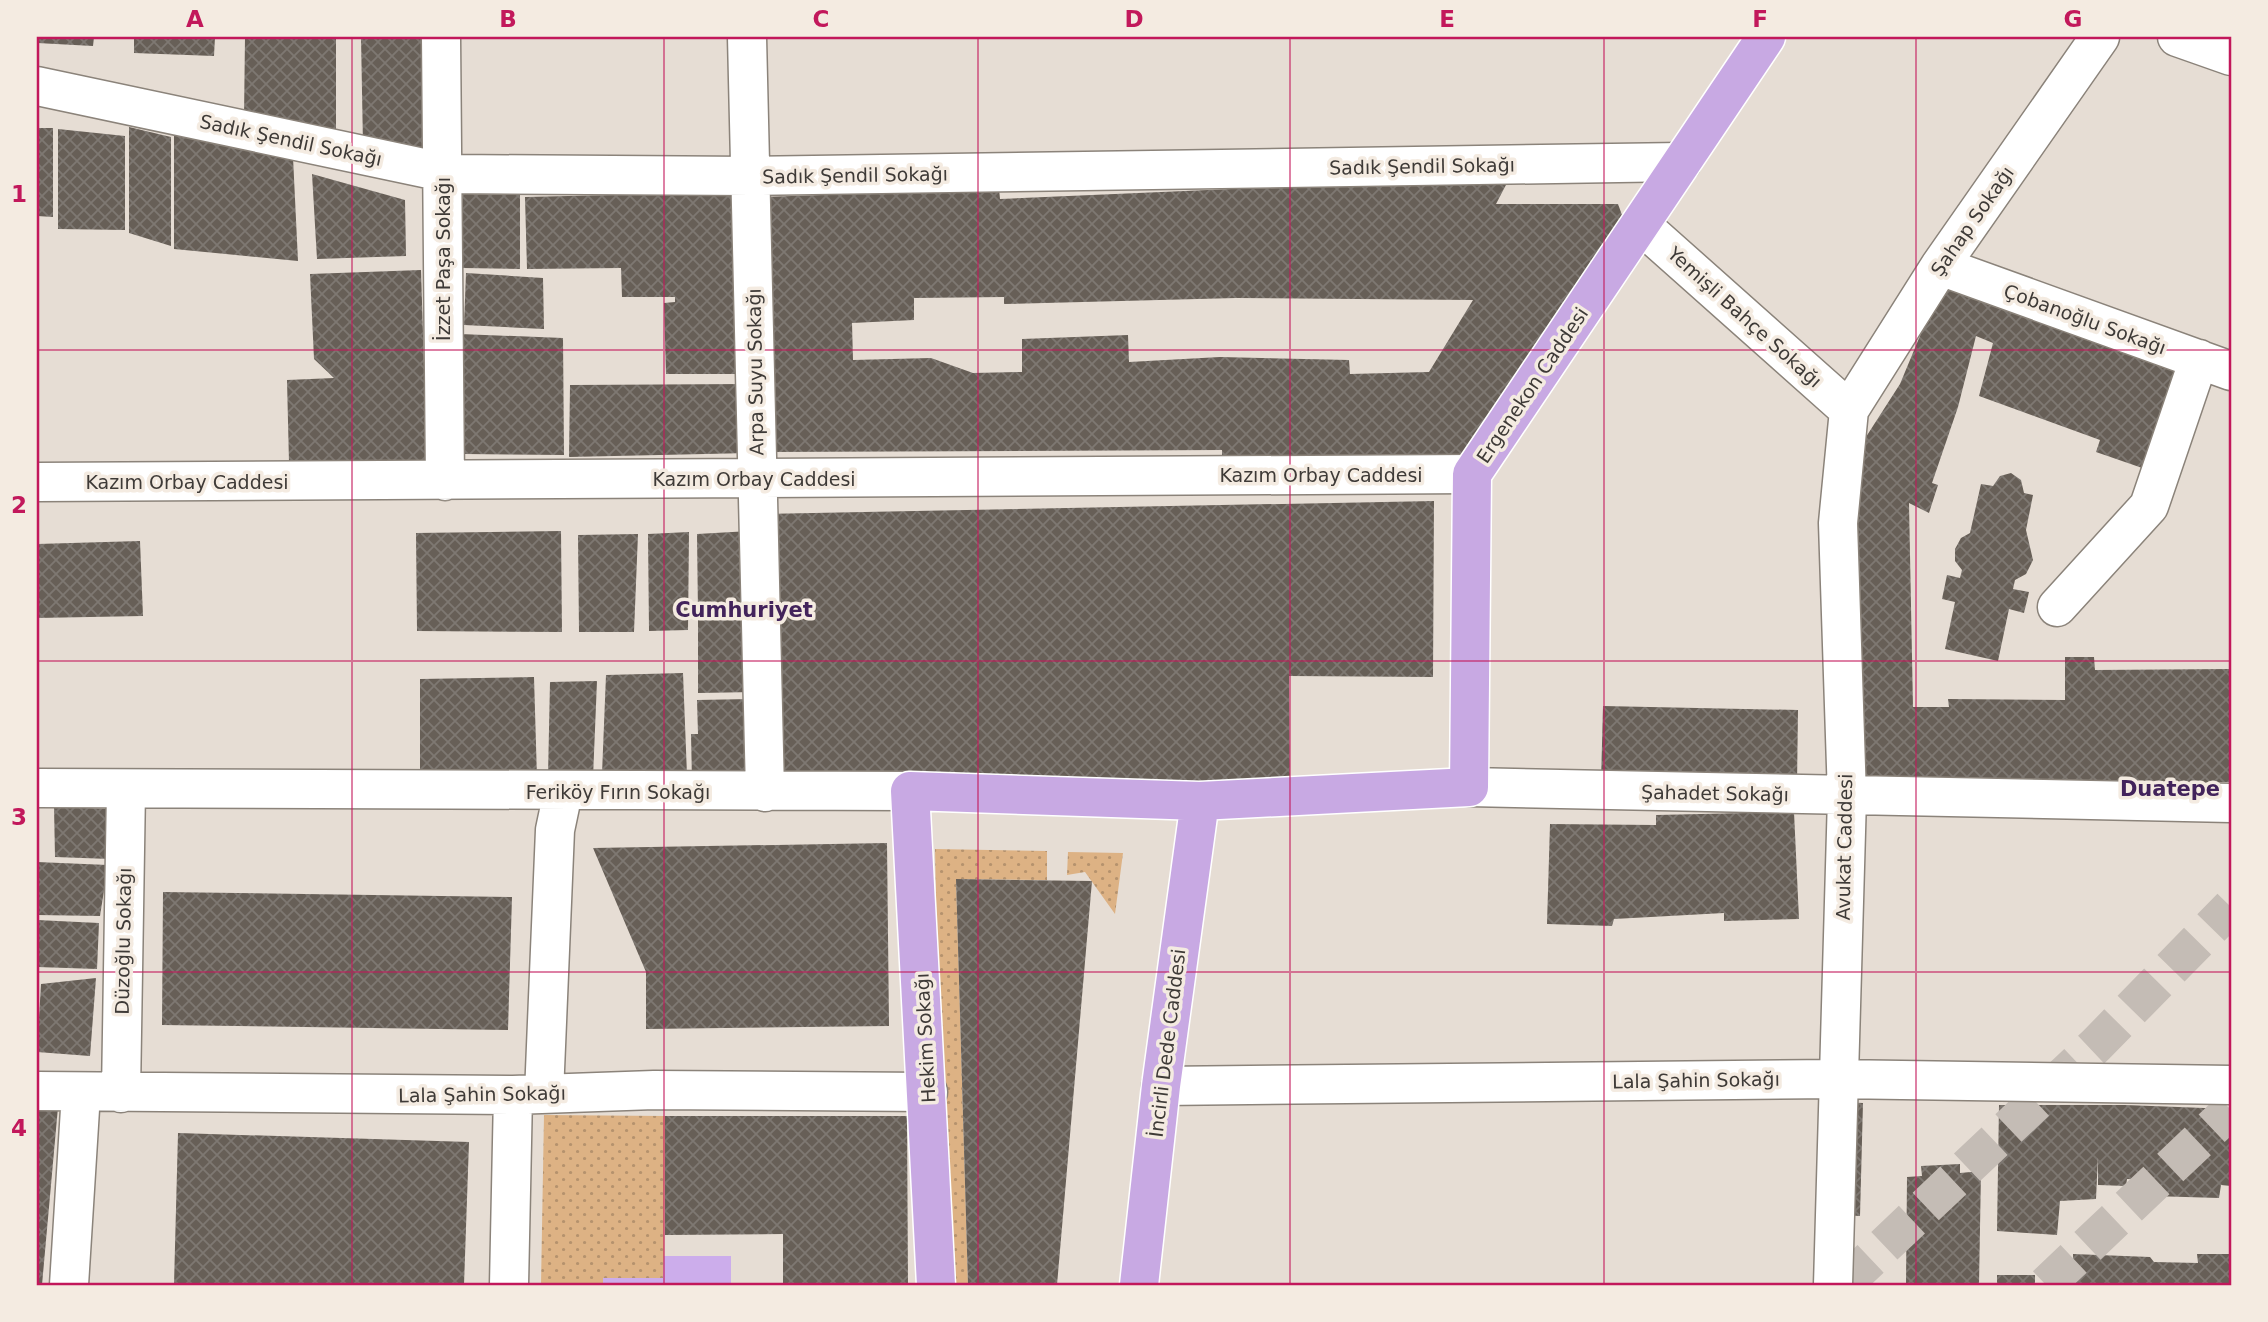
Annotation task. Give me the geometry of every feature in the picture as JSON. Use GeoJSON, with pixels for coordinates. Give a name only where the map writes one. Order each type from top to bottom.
{"type":"FeatureCollection","features":[{"type":"Feature","properties":{"kind":"main road","name":"Ergenekon Caddesi"},"geometry":{"type":"LineString","coordinates":[[1469,787],[1472,474],[1766,37]]}},
{"type":"Feature","properties":{"kind":"main road","name":"Şahadet Sokağı"},"geometry":{"type":"LineString","coordinates":[[1200,801],[1469,787]]}},
{"type":"Feature","properties":{"kind":"main road","name":"Feriköy Fırın Sokağı"},"geometry":{"type":"LineString","coordinates":[[910,791],[1200,801]]}},
{"type":"Feature","properties":{"kind":"main road","name":"Hekim Sokağı"},"geometry":{"type":"LineString","coordinates":[[910,791],[928,1091],[936,1285]]}},
{"type":"Feature","properties":{"kind":"main road","name":"İncirli Dede Caddesi"},"geometry":{"type":"LineString","coordinates":[[1139,1285],[1161,1086],[1200,801]]}},
{"type":"Feature","properties":{"kind":"street","name":"İzzet Paşa Sokağı"},"geometry":{"type":"LineString","coordinates":[[441,37],[445,481]]}},
{"type":"Feature","properties":{"kind":"street","name":"Arpa Suyu Sokağı"},"geometry":{"type":"LineString","coordinates":[[747,37],[765,792]]}},
{"type":"Feature","properties":{"kind":"street","name":"Şahap Sokağı"},"geometry":{"type":"LineString","coordinates":[[1849,410],[1940,266],[2100,37]]}},
{"type":"Feature","properties":{"kind":"street"},"geometry":{"type":"LineString","coordinates":[[2176,37],[2231,56]]}},
{"type":"Feature","properties":{"kind":"street","name":"Sadık Şendil Sokağı"},"geometry":{"type":"LineString","coordinates":[[37,86],[442,172],[751,176],[1682,162]]}},
{"type":"Feature","properties":{"kind":"street","name":"Yemişli Bahçe Sokağı"},"geometry":{"type":"LineString","coordinates":[[1641,225],[1849,410]]}},
{"type":"Feature","properties":{"kind":"street","name":"Çobanoğlu Sokağı"},"geometry":{"type":"LineString","coordinates":[[1940,266],[2215,365]]}},
{"type":"Feature","properties":{"kind":"street"},"geometry":{"type":"LineString","coordinates":[[2057,607],[2149,506],[2215,365]]}},
{"type":"Feature","properties":{"kind":"street","name":"Avukat Caddesi"},"geometry":{"type":"LineString","coordinates":[[1833,1285],[1836,1079],[1847,797],[1838,523],[1849,410]]}},
{"type":"Feature","properties":{"kind":"street","name":"Kazım Orbay Caddesi"},"geometry":{"type":"LineString","coordinates":[[37,482],[1472,474]]}},
{"type":"Feature","properties":{"kind":"street","name":"Şahadet Sokağı"},"geometry":{"type":"LineString","coordinates":[[1469,787],[2231,803]]}},
{"type":"Feature","properties":{"kind":"street","name":"Feriköy Fırın Sokağı"},"geometry":{"type":"LineString","coordinates":[[37,788],[563,792],[910,791]]}},
{"type":"Feature","properties":{"kind":"street","name":"Düzoğlu Sokağı"},"geometry":{"type":"LineString","coordinates":[[121,1093],[126,789]]}},
{"type":"Feature","properties":{"kind":"street"},"geometry":{"type":"LineString","coordinates":[[509,1285],[555,830],[563,792]]}},
{"type":"Feature","properties":{"kind":"street","name":"Lala Şahin Sokağı"},"geometry":{"type":"LineString","coordinates":[[1161,1086],[1836,1079],[2231,1085]]}},
{"type":"Feature","properties":{"kind":"street","name":"Lala Şahin Sokağı"},"geometry":{"type":"LineString","coordinates":[[37,1091],[528,1095],[654,1090],[928,1091]]}},
{"type":"Feature","properties":{"kind":"street"},"geometry":{"type":"LineString","coordinates":[[69,1285],[81,1093]]}},
{"type":"Feature","properties":{"kind":"shaded area"},"geometry":{"type":"Polygon","coordinates":[[[935,849],[1047,851],[1047,880],[956,879],[968,1285],[944,1285],[935,849]]]}},
{"type":"Feature","properties":{"kind":"shaded area"},"geometry":{"type":"Polygon","coordinates":[[[1068,852],[1123,853],[1115,914],[1085,872],[1067,875],[1068,852]]]}},
{"type":"Feature","properties":{"kind":"shaded area"},"geometry":{"type":"Polygon","coordinates":[[[544,1115],[665,1116],[664,1278],[604,1278],[603,1285],[541,1285],[544,1115]]]}},
{"type":"Feature","properties":{"kind":"shaded area"},"geometry":{"type":"Polygon","coordinates":[[[664,1256],[731,1256],[731,1285],[603,1285],[603,1278],[663,1278],[664,1256]]]}},
{"type":"Feature","properties":{"kind":"building"},"geometry":{"type":"Polygon","coordinates":[[[37,37],[94,37],[93,46],[37,43],[37,37]]]}},
{"type":"Feature","properties":{"kind":"building"},"geometry":{"type":"Polygon","coordinates":[[[134,37],[215,37],[214,56],[134,53],[134,37]]]}},
{"type":"Feature","properties":{"kind":"building"},"geometry":{"type":"Polygon","coordinates":[[[245,37],[336,38],[336,134],[244,117],[245,37]]]}},
{"type":"Feature","properties":{"kind":"building"},"geometry":{"type":"Polygon","coordinates":[[[361,37],[432,37],[433,160],[363,146],[361,37]]]}},
{"type":"Feature","properties":{"kind":"building"},"geometry":{"type":"Polygon","coordinates":[[[129,127],[171,137],[171,246],[129,233],[129,127]]]}},
{"type":"Feature","properties":{"kind":"building"},"geometry":{"type":"Polygon","coordinates":[[[37,128],[53,128],[53,217],[37,216],[37,128]]]}},
{"type":"Feature","properties":{"kind":"building"},"geometry":{"type":"Polygon","coordinates":[[[58,129],[125,136],[125,230],[58,229],[58,129]]]}},
{"type":"Feature","properties":{"kind":"building"},"geometry":{"type":"Polygon","coordinates":[[[174,135],[293,157],[298,261],[174,249],[174,135]]]}},
{"type":"Feature","properties":{"kind":"building"},"geometry":{"type":"Polygon","coordinates":[[[312,174],[405,200],[406,256],[317,259],[312,174]]]}},
{"type":"Feature","properties":{"kind":"building"},"geometry":{"type":"Polygon","coordinates":[[[1507,183],[1496,204],[1618,204],[1626,226],[1463,457],[1222,459],[1222,450],[767,452],[759,197],[999,189],[1000,199],[1231,189],[1507,183]],[[1004,297],[914,298],[914,320],[852,323],[853,360],[931,358],[973,373],[1022,372],[1022,339],[1128,335],[1129,362],[1220,357],[1349,360],[1350,374],[1429,372],[1473,300],[1236,298],[1004,304],[1004,297]]]}},
{"type":"Feature","properties":{"kind":"building"},"geometry":{"type":"Polygon","coordinates":[[[743,192],[747,299],[733,300],[741,300],[744,374],[666,374],[664,303],[675,302],[675,297],[622,297],[621,268],[527,269],[525,197],[743,192]]]}},
{"type":"Feature","properties":{"kind":"building"},"geometry":{"type":"Polygon","coordinates":[[[463,194],[520,195],[520,269],[463,268],[463,194]]]}},
{"type":"Feature","properties":{"kind":"building"},"geometry":{"type":"Polygon","coordinates":[[[421,270],[427,462],[289,463],[287,380],[334,378],[314,359],[310,274],[421,270]]]}},
{"type":"Feature","properties":{"kind":"building"},"geometry":{"type":"Polygon","coordinates":[[[466,273],[543,278],[544,329],[464,325],[466,273]]]}},
{"type":"Feature","properties":{"kind":"building"},"geometry":{"type":"Polygon","coordinates":[[[1946,287],[2182,366],[2148,470],[2096,452],[2100,440],[1979,396],[1993,343],[1976,336],[1958,407],[1932,483],[1938,485],[1929,513],[1909,503],[1913,707],[1949,707],[1948,699],[2065,700],[2065,657],[2094,657],[2095,670],[2231,669],[2231,782],[1851,787],[1855,454],[1900,384],[1927,319],[1946,287]]]}},
{"type":"Feature","properties":{"kind":"building"},"geometry":{"type":"Polygon","coordinates":[[[460,334],[563,338],[564,455],[465,454],[460,334]]]}},
{"type":"Feature","properties":{"kind":"building"},"geometry":{"type":"Polygon","coordinates":[[[746,384],[750,453],[569,457],[570,385],[746,384]]]}},
{"type":"Feature","properties":{"kind":"building"},"geometry":{"type":"Polygon","coordinates":[[[2011,473],[2021,480],[2024,493],[2033,495],[2026,530],[2033,560],[2026,574],[2015,580],[2013,589],[2029,592],[2024,613],[2009,609],[1998,661],[1945,649],[1955,602],[1942,599],[1947,575],[1960,578],[1962,570],[1955,561],[1955,549],[1961,538],[1970,533],[1981,484],[1993,486],[2000,476],[2011,473]]]}},
{"type":"Feature","properties":{"kind":"building"},"geometry":{"type":"Polygon","coordinates":[[[1434,501],[1433,677],[1289,676],[1290,794],[767,788],[760,514],[1434,501]]]}},
{"type":"Feature","properties":{"kind":"building"},"geometry":{"type":"Polygon","coordinates":[[[561,531],[562,632],[417,631],[416,533],[561,531]]]}},
{"type":"Feature","properties":{"kind":"building"},"geometry":{"type":"Polygon","coordinates":[[[750,531],[754,610],[698,614],[697,534],[750,531]]]}},
{"type":"Feature","properties":{"kind":"building"},"geometry":{"type":"Polygon","coordinates":[[[689,532],[688,630],[649,631],[648,534],[689,532]]]}},
{"type":"Feature","properties":{"kind":"building"},"geometry":{"type":"Polygon","coordinates":[[[638,534],[634,632],[579,632],[578,535],[638,534]]]}},
{"type":"Feature","properties":{"kind":"building"},"geometry":{"type":"Polygon","coordinates":[[[140,541],[143,616],[37,618],[37,544],[140,541]]]}},
{"type":"Feature","properties":{"kind":"building"},"geometry":{"type":"Polygon","coordinates":[[[754,617],[755,692],[698,693],[698,620],[754,617]]]}},
{"type":"Feature","properties":{"kind":"building"},"geometry":{"type":"Polygon","coordinates":[[[683,673],[687,775],[602,774],[606,675],[683,673]]]}},
{"type":"Feature","properties":{"kind":"building"},"geometry":{"type":"Polygon","coordinates":[[[534,677],[537,778],[420,774],[420,679],[534,677]]]}},
{"type":"Feature","properties":{"kind":"building"},"geometry":{"type":"Polygon","coordinates":[[[597,681],[593,778],[548,776],[550,682],[597,681]]]}},
{"type":"Feature","properties":{"kind":"building"},"geometry":{"type":"Polygon","coordinates":[[[750,699],[752,782],[692,782],[691,734],[698,734],[697,700],[750,699]]]}},
{"type":"Feature","properties":{"kind":"building"},"geometry":{"type":"Polygon","coordinates":[[[1603,706],[1798,710],[1797,785],[1601,782],[1603,706]]]}},
{"type":"Feature","properties":{"kind":"building"},"geometry":{"type":"Polygon","coordinates":[[[54,807],[113,809],[110,859],[55,857],[54,807]]]}},
{"type":"Feature","properties":{"kind":"building"},"geometry":{"type":"Polygon","coordinates":[[[1794,812],[1799,919],[1724,921],[1724,913],[1614,919],[1612,926],[1547,924],[1550,824],[1656,825],[1656,815],[1794,812]]]}},
{"type":"Feature","properties":{"kind":"building"},"geometry":{"type":"Polygon","coordinates":[[[887,843],[889,1026],[646,1029],[646,972],[593,848],[887,843]]]}},
{"type":"Feature","properties":{"kind":"building"},"geometry":{"type":"Polygon","coordinates":[[[37,862],[108,865],[100,916],[37,915],[37,862]]]}},
{"type":"Feature","properties":{"kind":"building"},"geometry":{"type":"Polygon","coordinates":[[[956,879],[1092,881],[1057,1285],[968,1285],[956,879]]]}},
{"type":"Feature","properties":{"kind":"building"},"geometry":{"type":"Polygon","coordinates":[[[163,892],[512,897],[508,1030],[162,1025],[163,892]]]}},
{"type":"Feature","properties":{"kind":"building"},"geometry":{"type":"Polygon","coordinates":[[[37,920],[99,923],[97,969],[37,967],[37,920]]]}},
{"type":"Feature","properties":{"kind":"building"},"geometry":{"type":"Polygon","coordinates":[[[96,978],[90,1056],[37,1052],[41,984],[96,978]]]}},
{"type":"Feature","properties":{"kind":"building"},"geometry":{"type":"Polygon","coordinates":[[[1842,1102],[1863,1103],[1860,1216],[1840,1215],[1842,1102]]]}},
{"type":"Feature","properties":{"kind":"building"},"geometry":{"type":"Polygon","coordinates":[[[1999,1105],[2125,1105],[2231,1109],[2231,1186],[2221,1185],[2219,1198],[2152,1196],[2153,1180],[2127,1179],[2126,1186],[2098,1185],[2098,1157],[2096,1199],[2060,1201],[2057,1235],[1997,1231],[1999,1105]]]}},
{"type":"Feature","properties":{"kind":"building"},"geometry":{"type":"Polygon","coordinates":[[[37,1107],[58,1107],[42,1285],[37,1285],[37,1107]]]}},
{"type":"Feature","properties":{"kind":"building"},"geometry":{"type":"Polygon","coordinates":[[[665,1116],[907,1116],[908,1285],[783,1285],[783,1234],[665,1235],[665,1116]]]}},
{"type":"Feature","properties":{"kind":"building"},"geometry":{"type":"Polygon","coordinates":[[[178,1133],[469,1142],[464,1285],[174,1285],[178,1133]]]}},
{"type":"Feature","properties":{"kind":"building"},"geometry":{"type":"Polygon","coordinates":[[[1960,1164],[1960,1173],[1981,1171],[1979,1285],[1906,1285],[1907,1177],[1922,1176],[1921,1166],[1960,1164]]]}},
{"type":"Feature","properties":{"kind":"building"},"geometry":{"type":"Polygon","coordinates":[[[2073,1254],[2150,1257],[2154,1262],[2198,1263],[2197,1254],[2231,1254],[2231,1285],[2074,1285],[2073,1254]]]}},
{"type":"Feature","properties":{"kind":"building"},"geometry":{"type":"Polygon","coordinates":[[[1997,1275],[2035,1275],[2035,1285],[1997,1285],[1997,1275]]]}},
{"type":"Feature","properties":{"kind":"tunnel"},"geometry":{"type":"LineString","coordinates":[[1843,1285],[2096,1045],[2231,907]]}},
{"type":"Feature","properties":{"kind":"tunnel"},"geometry":{"type":"LineString","coordinates":[[2046,1285],[2231,1110]]}},
{"type":"Feature","properties":{"kind":"district","name":"Cumhuriyet"},"geometry":{"type":"Point","coordinates":[744,610]}},
{"type":"Feature","properties":{"kind":"district","name":"Duatepe"},"geometry":{"type":"Point","coordinates":[2170,789]}}]}
